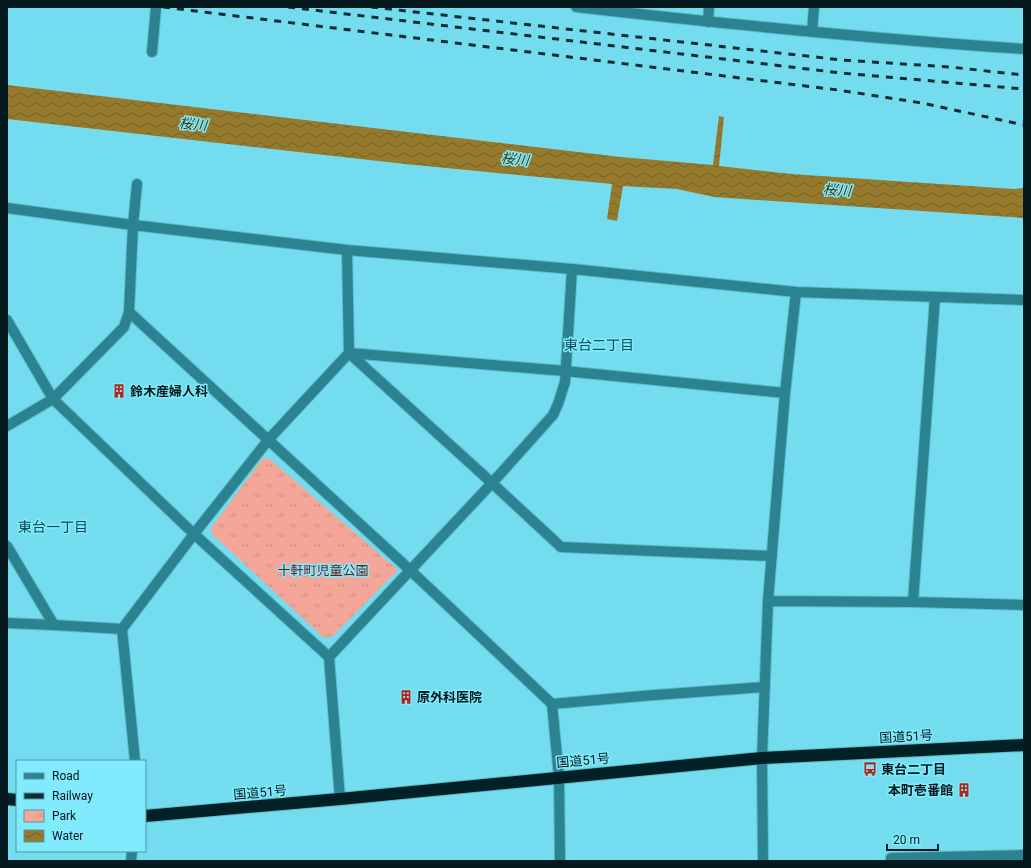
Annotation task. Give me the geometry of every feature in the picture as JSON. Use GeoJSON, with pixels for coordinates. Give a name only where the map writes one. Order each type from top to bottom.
{"type":"FeatureCollection","features":[{"type":"Feature","properties":{"kind":"highway","name":"国道51号"},"geometry":{"type":"LineString","coordinates":[[146,816],[340,799],[762,758],[1024,745]]}},
{"type":"Feature","properties":{"kind":"street"},"geometry":{"type":"LineString","coordinates":[[152,52],[156,7]]}},
{"type":"Feature","properties":{"kind":"street"},"geometry":{"type":"LineString","coordinates":[[576,7],[708,22],[1024,49]]}},
{"type":"Feature","properties":{"kind":"street"},"geometry":{"type":"LineString","coordinates":[[708,22],[710,7]]}},
{"type":"Feature","properties":{"kind":"street"},"geometry":{"type":"LineString","coordinates":[[812,31],[814,7]]}},
{"type":"Feature","properties":{"kind":"street"},"geometry":{"type":"LineString","coordinates":[[7,426],[54,399],[124,327],[129,312],[133,225],[137,184]]}},
{"type":"Feature","properties":{"kind":"street"},"geometry":{"type":"LineString","coordinates":[[7,208],[133,225],[347,250],[572,269],[796,292],[1024,300]]}},
{"type":"Feature","properties":{"kind":"street"},"geometry":{"type":"LineString","coordinates":[[134,760],[122,629],[269,439],[348,353],[347,250]]}},
{"type":"Feature","properties":{"kind":"street"},"geometry":{"type":"LineString","coordinates":[[329,657],[492,483],[552,415],[558,404],[565,382],[572,269]]}},
{"type":"Feature","properties":{"kind":"street"},"geometry":{"type":"LineString","coordinates":[[763,861],[762,758],[768,601],[785,393],[796,292]]}},
{"type":"Feature","properties":{"kind":"street"},"geometry":{"type":"LineString","coordinates":[[913,602],[935,297]]}},
{"type":"Feature","properties":{"kind":"street"},"geometry":{"type":"LineString","coordinates":[[129,312],[269,439],[552,704],[559,777],[560,861]]}},
{"type":"Feature","properties":{"kind":"street"},"geometry":{"type":"LineString","coordinates":[[7,320],[54,399],[194,534],[329,657],[340,799]]}},
{"type":"Feature","properties":{"kind":"street"},"geometry":{"type":"LineString","coordinates":[[348,353],[565,371],[785,393]]}},
{"type":"Feature","properties":{"kind":"street"},"geometry":{"type":"LineString","coordinates":[[348,353],[561,547],[772,556]]}},
{"type":"Feature","properties":{"kind":"street"},"geometry":{"type":"LineString","coordinates":[[7,546],[54,624]]}},
{"type":"Feature","properties":{"kind":"street"},"geometry":{"type":"LineString","coordinates":[[768,601],[913,602],[1024,605]]}},
{"type":"Feature","properties":{"kind":"street"},"geometry":{"type":"LineString","coordinates":[[7,623],[54,624],[122,629]]}},
{"type":"Feature","properties":{"kind":"street"},"geometry":{"type":"LineString","coordinates":[[552,704],[765,687]]}},
{"type":"Feature","properties":{"kind":"street"},"geometry":{"type":"LineString","coordinates":[[891,861],[891,858],[1024,855]]}},
{"type":"Feature","properties":{"kind":"green space","name":"十軒町児童公園"},"geometry":{"type":"Polygon","coordinates":[[[263,458],[270,459],[398,570],[333,636],[324,638],[211,533],[211,528],[263,458]]]}},
{"type":"Feature","properties":{"kind":"water","name":"桜川"},"geometry":{"type":"Polygon","coordinates":[[[7,85],[621,157],[713,165],[719,116],[724,117],[719,166],[791,174],[1014,189],[1024,188],[1024,218],[714,197],[677,189],[623,186],[617,221],[607,219],[612,184],[405,164],[7,119],[7,85]]]}},
{"type":"Feature","properties":{"kind":"railway"},"geometry":{"type":"LineString","coordinates":[[163,7],[838,90],[922,103],[1024,125]]}},
{"type":"Feature","properties":{"kind":"railway"},"geometry":{"type":"LineString","coordinates":[[288,7],[841,73],[1024,89]]}},
{"type":"Feature","properties":{"kind":"railway"},"geometry":{"type":"LineString","coordinates":[[371,7],[842,60],[950,67],[1024,75]]}},
{"type":"Feature","properties":{"kind":"place","name":"鈴木産婦人科"},"geometry":{"type":"Point","coordinates":[119,391]}},
{"type":"Feature","properties":{"kind":"place","name":"原外科医院"},"geometry":{"type":"Point","coordinates":[406,697]}},
{"type":"Feature","properties":{"kind":"place","name":"東台二丁目"},"geometry":{"type":"Point","coordinates":[870,769]}},
{"type":"Feature","properties":{"kind":"place","name":"本町壱番館"},"geometry":{"type":"Point","coordinates":[964,790]}},
{"type":"Feature","properties":{"kind":"district","name":"東台二丁目"},"geometry":{"type":"Point","coordinates":[599,345]}},
{"type":"Feature","properties":{"kind":"district","name":"東台一丁目"},"geometry":{"type":"Point","coordinates":[53,527]}}]}
